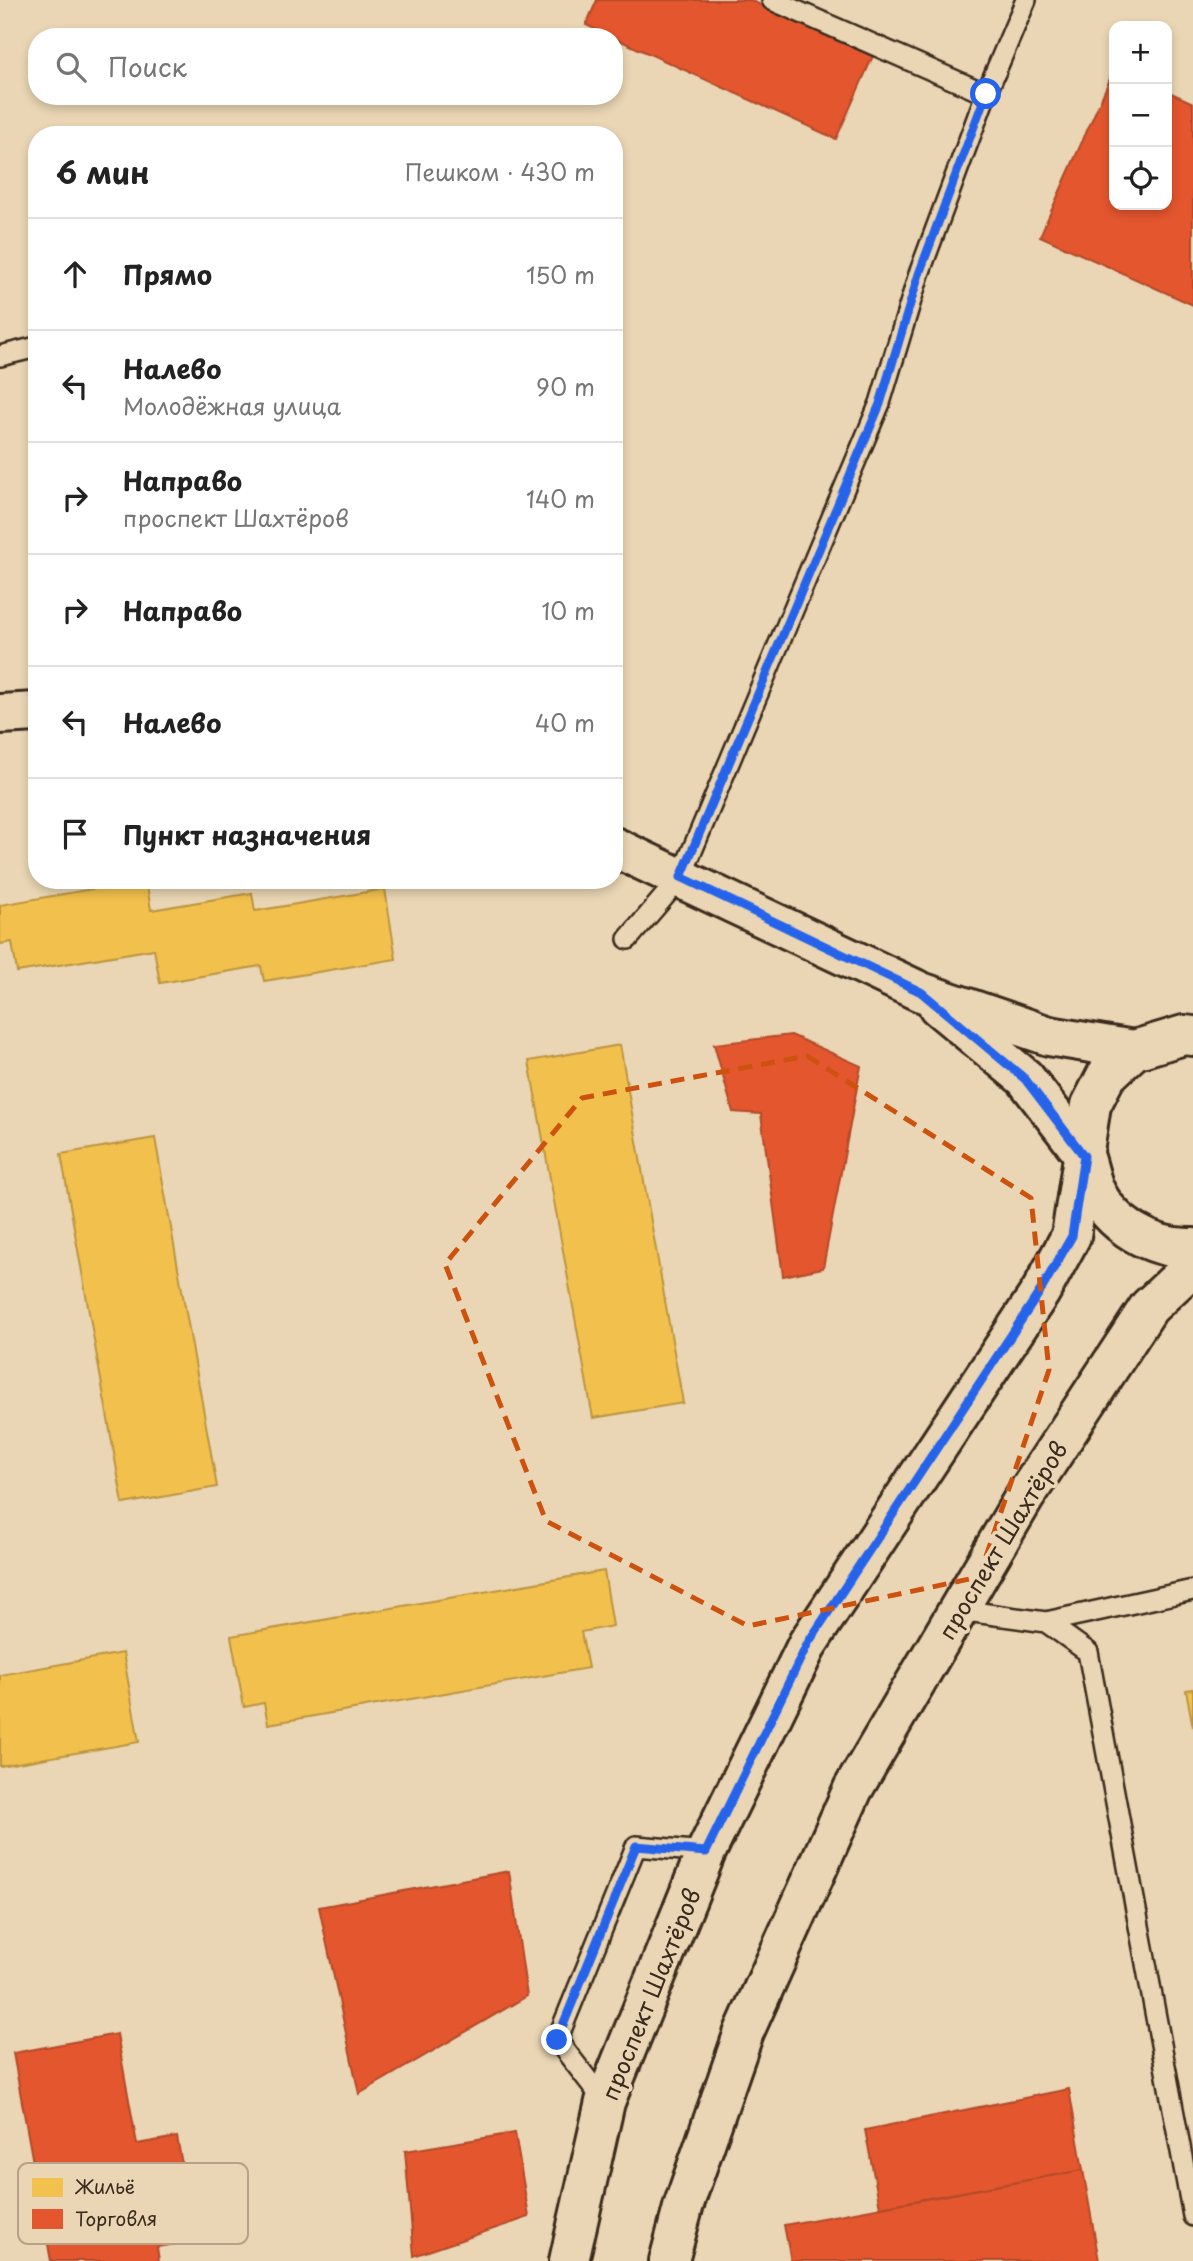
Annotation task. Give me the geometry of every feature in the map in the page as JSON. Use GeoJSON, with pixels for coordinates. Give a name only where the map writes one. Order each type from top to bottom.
{"type":"FeatureCollection","features":[{"type":"Feature","properties":{"kind":"main road"},"geometry":{"type":"LineString","coordinates":[[0,714],[28,712]]}},
{"type":"Feature","properties":{"kind":"main road"},"geometry":{"type":"LineString","coordinates":[[623,851],[921,992],[1049,1036],[1134,1050],[1190,1030]]}},
{"type":"Feature","properties":{"kind":"main road"},"geometry":{"type":"LineString","coordinates":[[921,992],[1025,1079],[1084,1156],[1095,1189],[1115,1218],[1144,1239],[1177,1249],[1193,1248]]}},
{"type":"Feature","properties":{"kind":"main road","name":"проспект Шахтёров"},"geometry":{"type":"LineString","coordinates":[[569,2261],[605,2102],[706,1852],[808,1643],[1041,1290],[1072,1236],[1091,1105],[1106,1076],[1134,1050]]}},
{"type":"Feature","properties":{"kind":"main road","name":"проспект Шахтёров"},"geometry":{"type":"LineString","coordinates":[[669,2261],[684,2204],[749,2020],[853,1789],[1024,1498],[1149,1307],[1193,1266]]}},
{"type":"Feature","properties":{"kind":"lane"},"geometry":{"type":"LineString","coordinates":[[772,0],[986,94]]}},
{"type":"Feature","properties":{"kind":"lane"},"geometry":{"type":"LineString","coordinates":[[628,939],[681,877],[880,404],[986,94],[1026,0]]}},
{"type":"Feature","properties":{"kind":"lane"},"geometry":{"type":"LineString","coordinates":[[0,356],[28,350]]}},
{"type":"Feature","properties":{"kind":"lane"},"geometry":{"type":"LineString","coordinates":[[959,1610],[1046,1622],[1193,1590]]}},
{"type":"Feature","properties":{"kind":"lane"},"geometry":{"type":"LineString","coordinates":[[1046,1622],[1088,1652],[1193,2216]]}},
{"type":"Feature","properties":{"kind":"lane"},"geometry":{"type":"LineString","coordinates":[[605,2102],[557,2040],[636,1846],[706,1852]]}},
{"type":"Feature","properties":{"kind":"highlighted area"},"geometry":{"type":"Polygon","coordinates":[[[807,1056],[1031,1198],[1049,1370],[979,1577],[748,1626],[546,1521],[445,1264],[582,1098],[807,1056]]]}},
{"type":"Feature","properties":{"kind":"building: Жильё"},"geometry":{"type":"Polygon","coordinates":[[[93,889],[148,889],[151,910],[252,893],[255,911],[385,889],[396,959],[264,981],[261,966],[160,983],[154,949],[17,972],[12,942],[0,944],[0,905],[93,889]]]}},
{"type":"Feature","properties":{"kind":"building: Жильё"},"geometry":{"type":"Polygon","coordinates":[[[620,1045],[683,1403],[593,1418],[529,1061],[620,1045]]]}},
{"type":"Feature","properties":{"kind":"building: Жильё"},"geometry":{"type":"Polygon","coordinates":[[[155,1138],[217,1487],[123,1504],[61,1154],[155,1138]]]}},
{"type":"Feature","properties":{"kind":"building: Жильё"},"geometry":{"type":"Polygon","coordinates":[[[604,1571],[613,1626],[581,1632],[588,1668],[268,1724],[264,1703],[244,1707],[231,1636],[604,1571]]]}},
{"type":"Feature","properties":{"kind":"building: Жильё"},"geometry":{"type":"Polygon","coordinates":[[[123,1653],[139,1742],[0,1766],[0,1675],[123,1653]]]}},
{"type":"Feature","properties":{"kind":"building: Жильё"},"geometry":{"type":"Polygon","coordinates":[[[1193,1689],[1193,1727],[1186,1690],[1193,1689]]]}},
{"type":"Feature","properties":{"kind":"building: Торговля"},"geometry":{"type":"Polygon","coordinates":[[[597,0],[750,0],[873,56],[836,139],[623,42],[623,28],[593,28],[586,25],[597,0]]]}},
{"type":"Feature","properties":{"kind":"building: Торговля"},"geometry":{"type":"Polygon","coordinates":[[[1109,81],[1109,210],[1172,210],[1172,93],[1193,103],[1193,305],[1040,236],[1109,81]]]}},
{"type":"Feature","properties":{"kind":"building: Торговля"},"geometry":{"type":"Polygon","coordinates":[[[791,1035],[861,1066],[823,1268],[783,1276],[761,1114],[733,1112],[714,1044],[791,1035]]]}},
{"type":"Feature","properties":{"kind":"building: Торговля"},"geometry":{"type":"Polygon","coordinates":[[[509,1871],[527,1996],[359,2094],[319,1907],[509,1871]]]}},
{"type":"Feature","properties":{"kind":"building: Торговля"},"geometry":{"type":"Polygon","coordinates":[[[117,2034],[137,2144],[177,2137],[182,2163],[33,2163],[13,2053],[117,2034]]]}},
{"type":"Feature","properties":{"kind":"building: Торговля"},"geometry":{"type":"Polygon","coordinates":[[[1069,2089],[1083,2170],[880,2207],[865,2130],[1069,2089]]]}},
{"type":"Feature","properties":{"kind":"building: Торговля"},"geometry":{"type":"Polygon","coordinates":[[[515,2133],[529,2217],[414,2256],[405,2151],[515,2133]]]}},
{"type":"Feature","properties":{"kind":"building: Торговля"},"geometry":{"type":"Polygon","coordinates":[[[1083,2170],[1099,2261],[791,2261],[784,2225],[1083,2170]]]}},
{"type":"Feature","properties":{"kind":"building: Торговля"},"geometry":{"type":"Polygon","coordinates":[[[48,2244],[176,2244],[157,2247],[159,2261],[51,2261],[48,2244]]]}},
{"type":"Feature","properties":{"kind":"route"},"geometry":{"type":"LineString","coordinates":[[557,2040],[636,1846],[706,1852],[808,1643],[1041,1290],[1072,1236],[1084,1156],[1025,1079],[921,992],[681,877],[880,404],[919,274],[986,94]]}}]}
